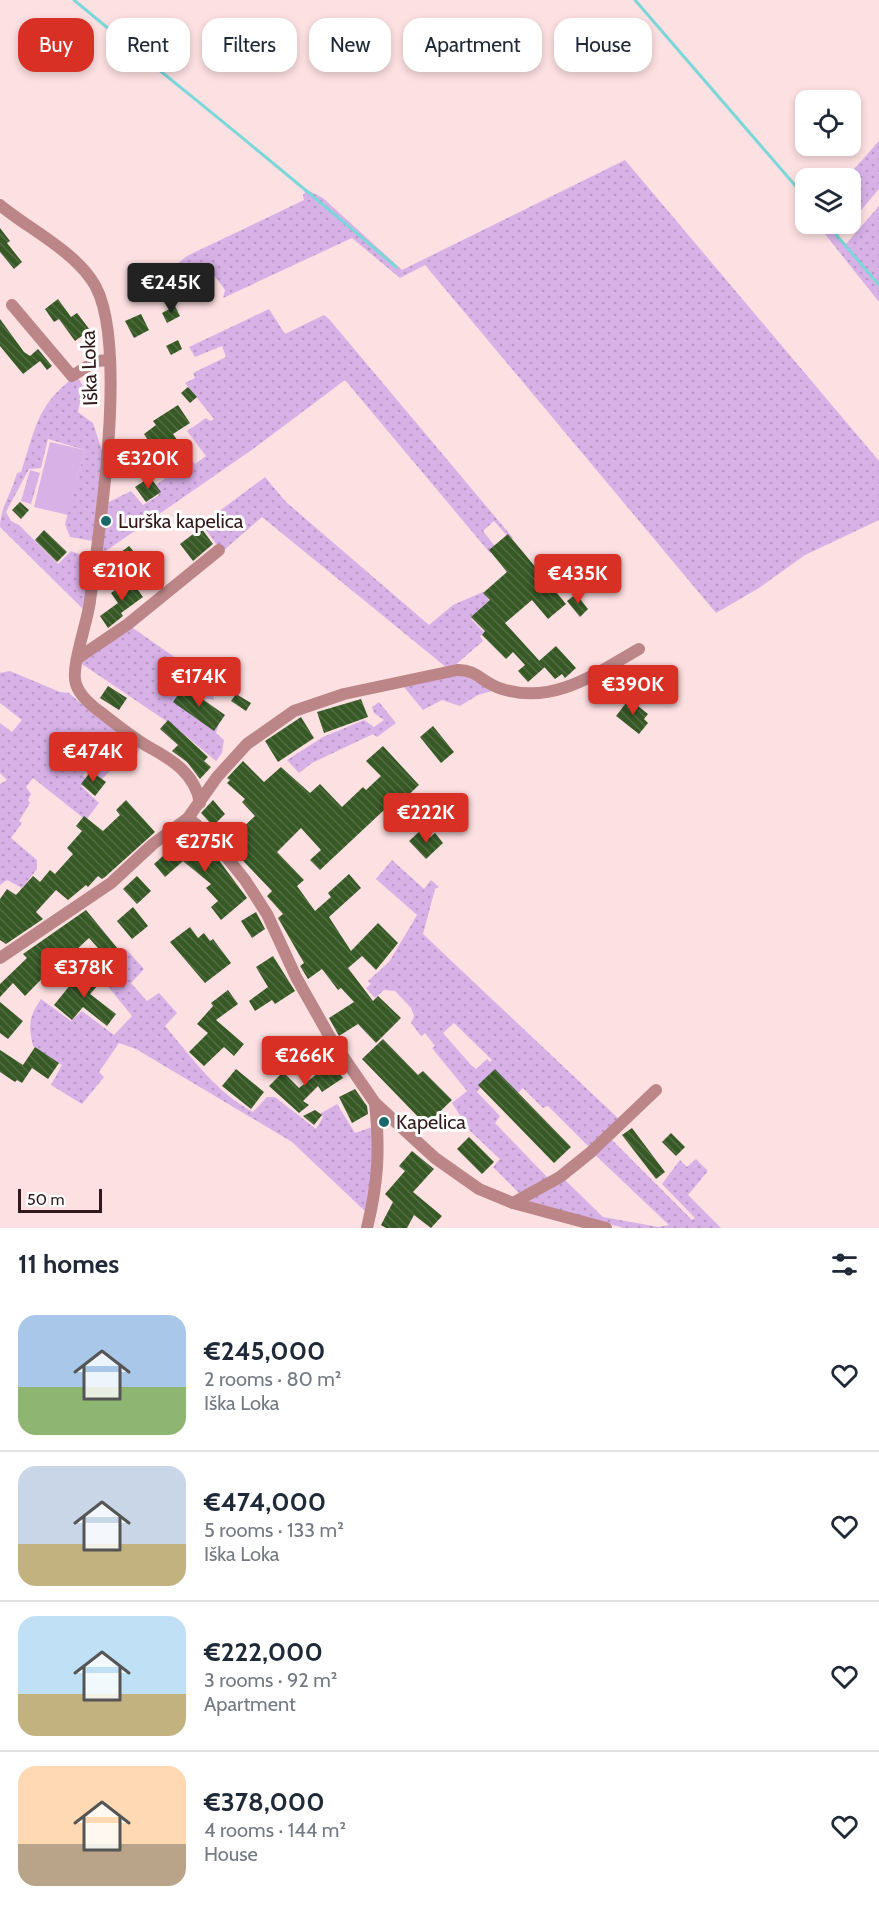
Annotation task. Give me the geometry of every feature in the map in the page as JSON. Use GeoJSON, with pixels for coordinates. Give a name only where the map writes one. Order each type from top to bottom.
{"type":"FeatureCollection","features":[{"type":"Feature","properties":{"kind":"street","name":"Iška Loka"},"geometry":{"type":"LineString","coordinates":[[0,205],[70,257],[91,278],[100,292],[104,309],[110,360],[111,406],[89,607],[74,671],[76,685],[83,697],[96,709],[178,765],[194,785],[200,803]]}},
{"type":"Feature","properties":{"kind":"street"},"geometry":{"type":"LineString","coordinates":[[12,305],[72,376],[96,361],[110,360]]}},
{"type":"Feature","properties":{"kind":"street"},"geometry":{"type":"LineString","coordinates":[[78,658],[128,624],[219,550]]}},
{"type":"Feature","properties":{"kind":"street"},"geometry":{"type":"LineString","coordinates":[[0,958],[111,883],[153,844],[188,818],[217,777],[247,744],[294,711],[317,703],[457,669],[468,669],[495,687],[515,693],[556,692],[573,686],[639,650]]}},
{"type":"Feature","properties":{"kind":"street"},"geometry":{"type":"LineString","coordinates":[[188,818],[208,834],[245,880],[267,914],[296,977],[331,1039],[375,1103],[435,1158],[479,1189],[513,1203],[606,1228]]}},
{"type":"Feature","properties":{"kind":"street"},"geometry":{"type":"LineString","coordinates":[[513,1203],[560,1177],[591,1152],[656,1090]]}},
{"type":"Feature","properties":{"kind":"street"},"geometry":{"type":"LineString","coordinates":[[367,1228],[377,1185],[380,1145],[375,1103]]}},
{"type":"Feature","properties":{"kind":"green space"},"geometry":{"type":"Polygon","coordinates":[[[879,141],[879,189],[861,210],[861,168],[855,168],[879,141]]]}},
{"type":"Feature","properties":{"kind":"green space"},"geometry":{"type":"Polygon","coordinates":[[[625,160],[879,461],[879,520],[805,555],[759,588],[716,613],[425,265],[400,278],[352,238],[223,298],[225,290],[214,275],[188,278],[181,283],[179,277],[185,271],[177,264],[187,256],[304,200],[303,195],[307,190],[323,198],[402,270],[625,160]]]}},
{"type":"Feature","properties":{"kind":"green space"},"geometry":{"type":"Polygon","coordinates":[[[879,206],[879,302],[825,234],[840,234],[838,236],[846,244],[855,234],[861,234],[861,227],[879,206]]]}},
{"type":"Feature","properties":{"kind":"green space"},"geometry":{"type":"Polygon","coordinates":[[[269,309],[285,334],[324,315],[329,319],[513,538],[509,538],[494,521],[483,531],[497,549],[490,553],[345,380],[253,449],[100,555],[105,504],[131,491],[143,505],[159,495],[155,486],[190,459],[195,464],[206,456],[187,431],[206,418],[210,421],[214,419],[185,383],[195,378],[193,373],[226,357],[222,346],[195,357],[189,347],[269,309]]]}},
{"type":"Feature","properties":{"kind":"green space"},"geometry":{"type":"Polygon","coordinates":[[[73,378],[78,378],[83,386],[78,412],[93,423],[102,451],[93,541],[70,537],[65,524],[85,450],[48,439],[41,468],[29,469],[6,512],[11,521],[19,525],[58,564],[71,551],[90,558],[84,610],[0,527],[4,507],[17,473],[21,472],[38,420],[51,399],[73,378]]]}},
{"type":"Feature","properties":{"kind":"green space"},"geometry":{"type":"Polygon","coordinates":[[[50,442],[85,450],[68,515],[34,507],[50,442]]]}},
{"type":"Feature","properties":{"kind":"green space"},"geometry":{"type":"Polygon","coordinates":[[[30,470],[40,473],[31,504],[21,501],[30,470]]]}},
{"type":"Feature","properties":{"kind":"green space"},"geometry":{"type":"Polygon","coordinates":[[[265,477],[286,502],[429,625],[453,605],[483,592],[490,602],[471,619],[485,633],[480,636],[483,641],[454,666],[447,668],[262,517],[224,550],[216,544],[202,524],[265,477]]]}},
{"type":"Feature","properties":{"kind":"green space"},"geometry":{"type":"Polygon","coordinates":[[[130,626],[183,663],[180,667],[213,693],[214,700],[206,698],[199,706],[219,723],[216,733],[224,740],[222,753],[216,761],[175,727],[82,664],[82,660],[130,626]]]}},
{"type":"Feature","properties":{"kind":"green space"},"geometry":{"type":"Polygon","coordinates":[[[10,671],[60,692],[69,693],[93,714],[140,747],[137,754],[124,757],[102,779],[88,768],[83,775],[86,779],[81,786],[99,803],[86,820],[33,778],[26,787],[31,794],[28,800],[30,803],[19,821],[22,823],[11,838],[37,860],[37,869],[22,888],[7,880],[0,885],[0,784],[7,780],[0,773],[0,723],[12,732],[22,720],[0,703],[0,673],[10,671]]]}},
{"type":"Feature","properties":{"kind":"green space"},"geometry":{"type":"Polygon","coordinates":[[[462,674],[492,691],[478,695],[460,706],[442,700],[423,710],[404,687],[462,674]]]}},
{"type":"Feature","properties":{"kind":"green space"},"geometry":{"type":"Polygon","coordinates":[[[379,702],[396,723],[377,737],[373,734],[312,763],[299,773],[287,760],[323,737],[364,720],[374,727],[384,720],[374,713],[372,707],[379,702]]]}},
{"type":"Feature","properties":{"kind":"green space"},"geometry":{"type":"Polygon","coordinates":[[[392,860],[424,889],[431,880],[439,887],[435,889],[423,934],[620,1120],[590,1148],[548,1106],[543,1108],[523,1088],[518,1093],[486,1081],[477,1092],[500,1116],[495,1123],[549,1179],[521,1195],[493,1167],[500,1159],[470,1131],[452,1103],[467,1091],[432,1048],[435,1046],[425,1033],[421,1036],[411,1023],[414,1016],[411,1008],[395,991],[384,990],[375,998],[366,988],[371,984],[368,981],[389,962],[417,915],[376,879],[392,860]],[[454,1023],[443,1033],[476,1069],[487,1059],[490,1062],[492,1060],[454,1023]]]}},
{"type":"Feature","properties":{"kind":"green space"},"geometry":{"type":"Polygon","coordinates":[[[126,949],[144,969],[131,983],[147,1001],[159,993],[177,1013],[165,1026],[205,1074],[240,1104],[253,1112],[267,1097],[275,1097],[316,1129],[323,1117],[320,1114],[337,1104],[355,1133],[372,1127],[374,1134],[368,1214],[292,1142],[136,1049],[119,1043],[99,1072],[104,1077],[82,1104],[51,1085],[62,1065],[33,1046],[30,1032],[31,1021],[37,1005],[41,999],[71,1021],[82,1011],[114,1035],[132,1016],[96,972],[126,949]]]}},
{"type":"Feature","properties":{"kind":"green space"},"geometry":{"type":"Polygon","coordinates":[[[609,1137],[692,1220],[695,1218],[662,1184],[680,1160],[687,1167],[696,1159],[708,1171],[688,1195],[721,1228],[624,1228],[529,1202],[530,1197],[563,1178],[603,1217],[659,1227],[669,1225],[593,1153],[609,1137]]]}},
{"type":"Feature","properties":{"kind":"building"},"geometry":{"type":"Polygon","coordinates":[[[0,228],[10,241],[7,243],[22,262],[14,269],[0,252],[0,228]]]}},
{"type":"Feature","properties":{"kind":"building"},"geometry":{"type":"Polygon","coordinates":[[[181,284],[188,293],[175,302],[168,293],[181,284]]]}},
{"type":"Feature","properties":{"kind":"building"},"geometry":{"type":"Polygon","coordinates":[[[58,299],[71,317],[77,313],[90,330],[75,341],[59,319],[54,322],[45,309],[58,299]]]}},
{"type":"Feature","properties":{"kind":"building"},"geometry":{"type":"Polygon","coordinates":[[[175,306],[180,316],[167,323],[162,313],[175,306]]]}},
{"type":"Feature","properties":{"kind":"building"},"geometry":{"type":"Polygon","coordinates":[[[141,314],[149,330],[134,338],[125,321],[141,314]]]}},
{"type":"Feature","properties":{"kind":"building"},"geometry":{"type":"Polygon","coordinates":[[[0,319],[24,352],[30,356],[38,349],[52,366],[47,370],[40,361],[23,374],[0,346],[0,319]]]}},
{"type":"Feature","properties":{"kind":"building"},"geometry":{"type":"Polygon","coordinates":[[[178,340],[182,349],[171,355],[166,346],[178,340]]]}},
{"type":"Feature","properties":{"kind":"building"},"geometry":{"type":"Polygon","coordinates":[[[188,387],[197,397],[190,403],[181,393],[188,387]]]}},
{"type":"Feature","properties":{"kind":"building"},"geometry":{"type":"Polygon","coordinates":[[[178,405],[190,423],[173,434],[185,451],[168,463],[153,440],[150,443],[144,434],[156,425],[153,421],[178,405]]]}},
{"type":"Feature","properties":{"kind":"building"},"geometry":{"type":"Polygon","coordinates":[[[150,477],[161,492],[146,502],[135,487],[150,477]]]}},
{"type":"Feature","properties":{"kind":"building"},"geometry":{"type":"Polygon","coordinates":[[[20,502],[29,510],[21,519],[12,510],[20,502]]]}},
{"type":"Feature","properties":{"kind":"building"},"geometry":{"type":"Polygon","coordinates":[[[201,528],[213,544],[193,561],[180,544],[201,528]]]}},
{"type":"Feature","properties":{"kind":"building"},"geometry":{"type":"Polygon","coordinates":[[[44,530],[67,552],[57,562],[35,540],[44,530]]]}},
{"type":"Feature","properties":{"kind":"building"},"geometry":{"type":"Polygon","coordinates":[[[508,534],[566,604],[548,619],[532,600],[505,623],[545,667],[528,682],[518,671],[525,665],[513,652],[506,659],[482,635],[485,631],[471,617],[490,600],[483,593],[507,572],[489,550],[508,534]]]}},
{"type":"Feature","properties":{"kind":"building"},"geometry":{"type":"Polygon","coordinates":[[[129,546],[140,559],[122,573],[112,559],[129,546]]]}},
{"type":"Feature","properties":{"kind":"building"},"geometry":{"type":"Polygon","coordinates":[[[130,579],[143,597],[121,613],[123,616],[108,628],[100,616],[118,603],[111,593],[130,579]]]}},
{"type":"Feature","properties":{"kind":"building"},"geometry":{"type":"Polygon","coordinates":[[[576,594],[588,609],[580,617],[567,601],[576,594]]]}},
{"type":"Feature","properties":{"kind":"building"},"geometry":{"type":"Polygon","coordinates":[[[556,646],[576,668],[565,678],[562,674],[555,679],[539,661],[556,646]]]}},
{"type":"Feature","properties":{"kind":"building"},"geometry":{"type":"Polygon","coordinates":[[[108,686],[127,698],[119,710],[100,698],[108,686]]]}},
{"type":"Feature","properties":{"kind":"building"},"geometry":{"type":"Polygon","coordinates":[[[184,686],[225,715],[214,731],[173,702],[184,686]]]}},
{"type":"Feature","properties":{"kind":"building"},"geometry":{"type":"Polygon","coordinates":[[[236,694],[251,703],[246,711],[231,701],[236,694]]]}},
{"type":"Feature","properties":{"kind":"building"},"geometry":{"type":"Polygon","coordinates":[[[361,699],[368,717],[324,733],[317,712],[361,699]]]}},
{"type":"Feature","properties":{"kind":"building"},"geometry":{"type":"Polygon","coordinates":[[[629,699],[648,714],[644,719],[648,723],[639,734],[616,716],[629,699]]]}},
{"type":"Feature","properties":{"kind":"building"},"geometry":{"type":"Polygon","coordinates":[[[301,717],[314,738],[278,762],[265,741],[301,717]]]}},
{"type":"Feature","properties":{"kind":"building"},"geometry":{"type":"Polygon","coordinates":[[[168,720],[208,757],[204,761],[211,767],[200,779],[187,762],[172,751],[178,745],[160,729],[168,720]]]}},
{"type":"Feature","properties":{"kind":"building"},"geometry":{"type":"Polygon","coordinates":[[[433,726],[454,752],[441,763],[420,737],[433,726]]]}},
{"type":"Feature","properties":{"kind":"building"},"geometry":{"type":"Polygon","coordinates":[[[383,746],[419,785],[403,800],[399,796],[320,870],[310,860],[321,850],[301,828],[277,852],[304,880],[297,886],[315,911],[331,897],[328,893],[349,874],[361,888],[329,917],[351,951],[378,923],[398,943],[376,970],[362,956],[348,968],[373,1001],[378,996],[401,1018],[376,1043],[358,1024],[339,1036],[329,1018],[354,1002],[341,988],[338,990],[322,969],[308,979],[300,966],[304,963],[278,918],[283,914],[267,896],[272,891],[226,843],[255,816],[242,802],[245,799],[227,783],[230,780],[227,778],[243,761],[264,782],[281,767],[310,793],[320,784],[342,807],[363,787],[366,790],[381,776],[366,761],[383,746]]]}},
{"type":"Feature","properties":{"kind":"building"},"geometry":{"type":"Polygon","coordinates":[[[91,771],[106,782],[95,796],[81,784],[91,771]]]}},
{"type":"Feature","properties":{"kind":"building"},"geometry":{"type":"Polygon","coordinates":[[[126,800],[155,832],[105,877],[102,879],[98,876],[88,887],[86,885],[68,900],[56,890],[36,912],[43,919],[6,944],[0,940],[0,899],[7,889],[16,895],[33,876],[40,882],[50,870],[55,874],[73,854],[67,848],[82,831],[76,826],[84,816],[103,831],[120,815],[116,810],[126,800]]]}},
{"type":"Feature","properties":{"kind":"building"},"geometry":{"type":"Polygon","coordinates":[[[213,800],[225,814],[213,826],[201,813],[213,800]]]}},
{"type":"Feature","properties":{"kind":"building"},"geometry":{"type":"Polygon","coordinates":[[[421,830],[429,838],[435,833],[443,843],[426,859],[409,841],[421,830]]]}},
{"type":"Feature","properties":{"kind":"building"},"geometry":{"type":"Polygon","coordinates":[[[186,832],[218,859],[247,898],[221,920],[211,907],[218,901],[206,888],[211,884],[183,861],[165,877],[154,864],[164,855],[166,856],[186,832]]]}},
{"type":"Feature","properties":{"kind":"building"},"geometry":{"type":"Polygon","coordinates":[[[137,876],[151,891],[137,904],[123,889],[137,876]]]}},
{"type":"Feature","properties":{"kind":"building"},"geometry":{"type":"Polygon","coordinates":[[[133,907],[148,926],[132,939],[117,921],[133,907]]]}},
{"type":"Feature","properties":{"kind":"building"},"geometry":{"type":"Polygon","coordinates":[[[86,910],[118,949],[107,958],[89,938],[74,952],[73,950],[63,957],[25,996],[13,983],[0,997],[0,984],[27,958],[23,954],[86,910]]]}},
{"type":"Feature","properties":{"kind":"building"},"geometry":{"type":"Polygon","coordinates":[[[256,912],[265,929],[252,938],[241,921],[256,912]]]}},
{"type":"Feature","properties":{"kind":"building"},"geometry":{"type":"Polygon","coordinates":[[[190,927],[198,938],[204,933],[210,941],[213,939],[231,963],[205,983],[170,942],[190,927]]]}},
{"type":"Feature","properties":{"kind":"building"},"geometry":{"type":"Polygon","coordinates":[[[273,956],[295,991],[275,1004],[272,1000],[255,1011],[249,1001],[268,987],[256,967],[273,956]]]}},
{"type":"Feature","properties":{"kind":"building"},"geometry":{"type":"Polygon","coordinates":[[[84,968],[100,983],[90,994],[116,1014],[107,1026],[83,1007],[72,1020],[54,1005],[84,968]]]}},
{"type":"Feature","properties":{"kind":"building"},"geometry":{"type":"Polygon","coordinates":[[[228,990],[238,1004],[216,1020],[244,1044],[234,1056],[224,1047],[204,1066],[189,1052],[208,1033],[197,1024],[213,1006],[211,1003],[228,990]]]}},
{"type":"Feature","properties":{"kind":"building"},"geometry":{"type":"Polygon","coordinates":[[[0,1002],[23,1021],[8,1039],[0,1033],[0,1002]]]}},
{"type":"Feature","properties":{"kind":"building"},"geometry":{"type":"Polygon","coordinates":[[[383,1039],[418,1075],[423,1071],[452,1100],[426,1125],[362,1059],[383,1039]]]}},
{"type":"Feature","properties":{"kind":"building"},"geometry":{"type":"Polygon","coordinates":[[[35,1047],[59,1063],[48,1079],[32,1068],[22,1083],[17,1080],[15,1082],[0,1072],[0,1050],[23,1065],[35,1047]]]}},
{"type":"Feature","properties":{"kind":"building"},"geometry":{"type":"Polygon","coordinates":[[[331,1063],[343,1078],[322,1092],[318,1086],[303,1101],[309,1105],[299,1113],[269,1086],[283,1072],[299,1088],[331,1063]]]}},
{"type":"Feature","properties":{"kind":"building"},"geometry":{"type":"Polygon","coordinates":[[[236,1069],[264,1092],[251,1109],[222,1086],[236,1069]]]}},
{"type":"Feature","properties":{"kind":"building"},"geometry":{"type":"Polygon","coordinates":[[[495,1069],[571,1147],[554,1163],[478,1085],[495,1069]]]}},
{"type":"Feature","properties":{"kind":"building"},"geometry":{"type":"Polygon","coordinates":[[[355,1089],[367,1106],[368,1114],[352,1123],[339,1097],[355,1089]]]}},
{"type":"Feature","properties":{"kind":"building"},"geometry":{"type":"Polygon","coordinates":[[[315,1110],[322,1115],[314,1125],[303,1116],[315,1110]]]}},
{"type":"Feature","properties":{"kind":"building"},"geometry":{"type":"Polygon","coordinates":[[[632,1128],[665,1172],[656,1179],[622,1135],[632,1128]]]}},
{"type":"Feature","properties":{"kind":"building"},"geometry":{"type":"Polygon","coordinates":[[[671,1133],[685,1147],[676,1156],[662,1142],[671,1133]]]}},
{"type":"Feature","properties":{"kind":"building"},"geometry":{"type":"Polygon","coordinates":[[[469,1137],[494,1162],[482,1174],[457,1149],[469,1137]]]}},
{"type":"Feature","properties":{"kind":"building"},"geometry":{"type":"Polygon","coordinates":[[[412,1151],[434,1169],[413,1192],[442,1216],[431,1228],[414,1215],[407,1228],[386,1228],[381,1225],[393,1202],[385,1194],[405,1171],[399,1166],[412,1151]]]}},
{"type":"Feature","properties":{"kind":"waterway"},"geometry":{"type":"LineString","coordinates":[[74,0],[396,267]]}},
{"type":"Feature","properties":{"kind":"waterway"},"geometry":{"type":"LineString","coordinates":[[635,0],[795,185]]}},
{"type":"Feature","properties":{"kind":"waterway"},"geometry":{"type":"LineString","coordinates":[[836,234],[879,285]]}},
{"type":"Feature","properties":{"kind":"place","name":"Lurška kapelica"},"geometry":{"type":"Point","coordinates":[106,521]}},
{"type":"Feature","properties":{"kind":"place","name":"Kapelica"},"geometry":{"type":"Point","coordinates":[384,1122]}}]}
